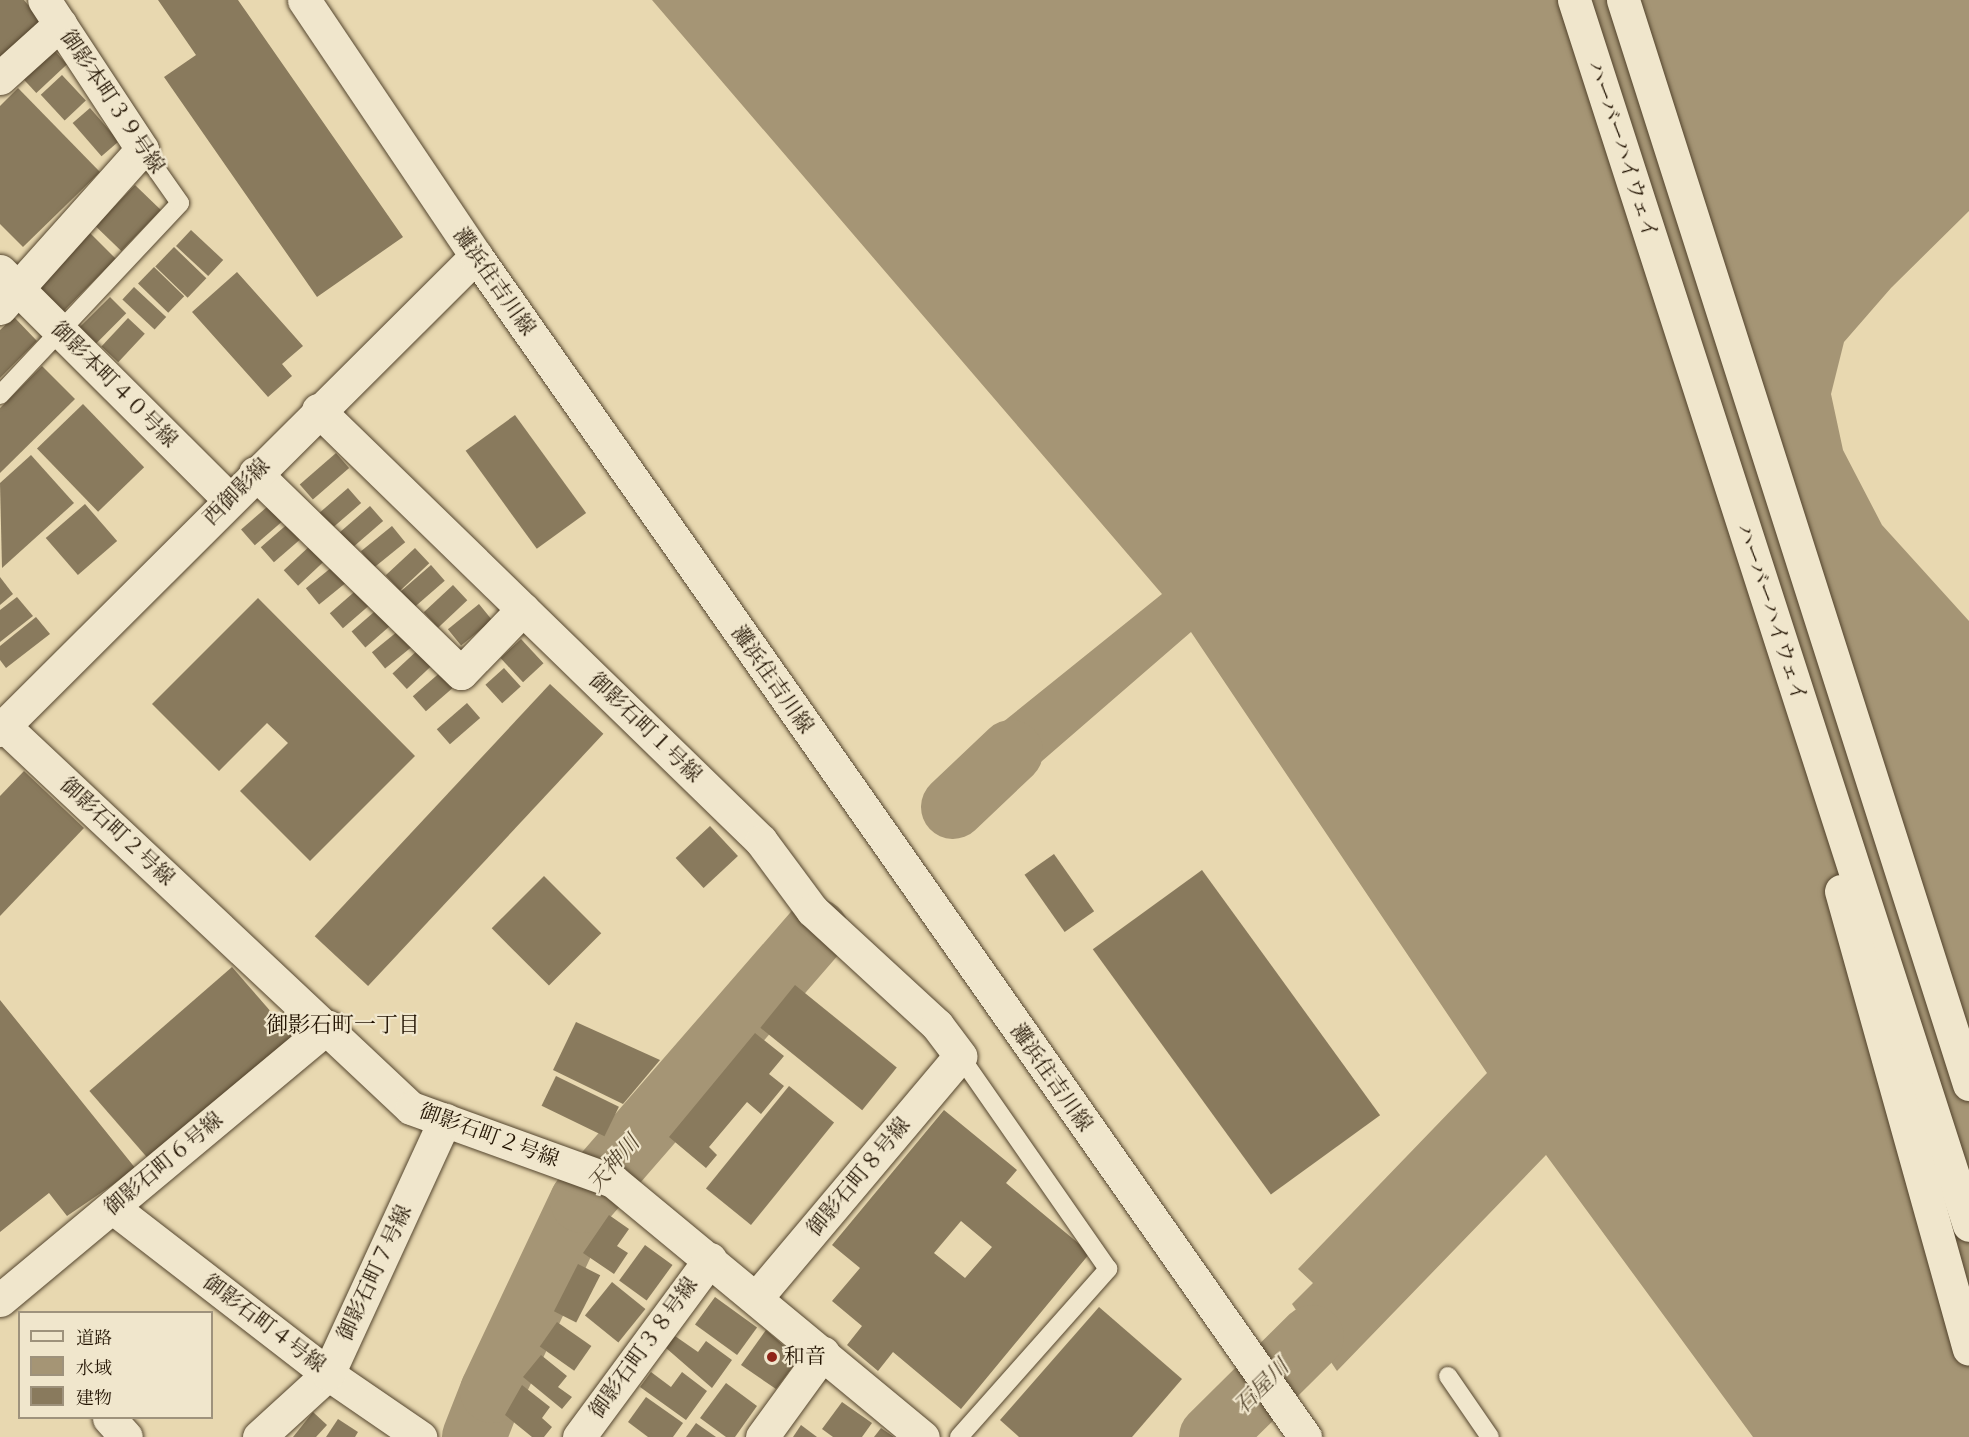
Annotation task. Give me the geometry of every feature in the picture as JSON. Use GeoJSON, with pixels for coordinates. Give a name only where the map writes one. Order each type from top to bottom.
{"type":"FeatureCollection","features":[{"type":"Feature","properties":{"kind":"street","name":"灘浜住吉川線"},"geometry":{"type":"LineString","coordinates":[[304,0],[476,256],[1300,1431]]}},
{"type":"Feature","properties":{"kind":"street","name":"ハーバーハイウェイ"},"geometry":{"type":"LineString","coordinates":[[1574,0],[1969,1225]]}},
{"type":"Feature","properties":{"kind":"street"},"geometry":{"type":"LineString","coordinates":[[1623,0],[1969,1083]]}},
{"type":"Feature","properties":{"kind":"street"},"geometry":{"type":"LineString","coordinates":[[0,78],[52,12]]}},
{"type":"Feature","properties":{"kind":"street","name":"御影本町３９号線"},"geometry":{"type":"LineString","coordinates":[[52,12],[142,149]]}},
{"type":"Feature","properties":{"kind":"street"},"geometry":{"type":"LineString","coordinates":[[6,289],[142,149]]}},
{"type":"Feature","properties":{"kind":"street","name":"西御影線"},"geometry":{"type":"LineString","coordinates":[[6,714],[476,256]]}},
{"type":"Feature","properties":{"kind":"street","name":"御影本町４０号線"},"geometry":{"type":"LineString","coordinates":[[6,289],[60,331],[229,499]]}},
{"type":"Feature","properties":{"kind":"street","name":"御影石町１号線"},"geometry":{"type":"LineString","coordinates":[[318,410],[761,841],[812,909],[937,1025],[960,1056]]}},
{"type":"Feature","properties":{"kind":"street"},"geometry":{"type":"LineString","coordinates":[[255,473],[461,673],[523,609]]}},
{"type":"Feature","properties":{"kind":"street","name":"御影石町２号線"},"geometry":{"type":"LineString","coordinates":[[6,714],[411,1108],[600,1177],[710,1259],[923,1437]]}},
{"type":"Feature","properties":{"kind":"street"},"geometry":{"type":"LineString","coordinates":[[1854,724],[1969,1026]]}},
{"type":"Feature","properties":{"kind":"street"},"geometry":{"type":"LineString","coordinates":[[1810,734],[1846,916],[1969,1348]]}},
{"type":"Feature","properties":{"kind":"street","name":"御影石町６号線"},"geometry":{"type":"LineString","coordinates":[[7,1305],[112,1208],[328,1028]]}},
{"type":"Feature","properties":{"kind":"street","name":"御影石町８号線"},"geometry":{"type":"LineString","coordinates":[[757,1297],[960,1056]]}},
{"type":"Feature","properties":{"kind":"street","name":"御影石町７号線"},"geometry":{"type":"LineString","coordinates":[[259,1437],[328,1374],[445,1120]]}},
{"type":"Feature","properties":{"kind":"street","name":"御影石町４号線"},"geometry":{"type":"LineString","coordinates":[[112,1208],[328,1374],[420,1437]]}},
{"type":"Feature","properties":{"kind":"street","name":"御影石町３８号線"},"geometry":{"type":"LineString","coordinates":[[579,1437],[710,1259]]}},
{"type":"Feature","properties":{"kind":"street"},"geometry":{"type":"LineString","coordinates":[[762,1437],[823,1353]]}},
{"type":"Feature","properties":{"kind":"street"},"geometry":{"type":"LineString","coordinates":[[110,1419],[126,1437]]}},
{"type":"Feature","properties":{"kind":"lane","name":"御影本町３９号線"},"geometry":{"type":"LineString","coordinates":[[60,331],[180,203],[142,149]]}},
{"type":"Feature","properties":{"kind":"lane"},"geometry":{"type":"LineString","coordinates":[[0,395],[60,331]]}},
{"type":"Feature","properties":{"kind":"lane"},"geometry":{"type":"LineString","coordinates":[[958,1437],[1108,1269],[960,1056]]}},
{"type":"Feature","properties":{"kind":"lane"},"geometry":{"type":"LineString","coordinates":[[1448,1376],[1490,1437]]}},
{"type":"Feature","properties":{"kind":"water"},"geometry":{"type":"Polygon","coordinates":[[[652,0],[1969,0],[1969,211],[1891,288],[1844,342],[1831,394],[1843,450],[1882,525],[1969,621],[1969,1437],[1753,1437],[1546,1155],[1337,1371],[1292,1304],[1313,1283],[1298,1269],[1487,1073],[1191,632],[1027,774],[993,730],[1162,594],[652,0]]]}},
{"type":"Feature","properties":{"kind":"building"},"geometry":{"type":"Polygon","coordinates":[[[0,0],[24,0],[42,22],[0,57],[0,0]]]}},
{"type":"Feature","properties":{"kind":"building"},"geometry":{"type":"Polygon","coordinates":[[[158,0],[238,0],[403,237],[317,297],[164,77],[196,55],[158,0]]]}},
{"type":"Feature","properties":{"kind":"building"},"geometry":{"type":"Polygon","coordinates":[[[50,46],[67,64],[36,93],[19,75],[50,46]]]}},
{"type":"Feature","properties":{"kind":"building"},"geometry":{"type":"Polygon","coordinates":[[[62,75],[86,101],[65,120],[41,95],[62,75]]]}},
{"type":"Feature","properties":{"kind":"building"},"geometry":{"type":"Polygon","coordinates":[[[18,88],[100,172],[23,247],[0,224],[0,106],[18,88]]]}},
{"type":"Feature","properties":{"kind":"building"},"geometry":{"type":"Polygon","coordinates":[[[90,108],[119,141],[102,156],[73,123],[90,108]]]}},
{"type":"Feature","properties":{"kind":"building"},"geometry":{"type":"Polygon","coordinates":[[[135,185],[161,210],[121,251],[95,226],[135,185]]]}},
{"type":"Feature","properties":{"kind":"building"},"geometry":{"type":"Polygon","coordinates":[[[191,230],[223,260],[208,276],[176,246],[191,230]]]}},
{"type":"Feature","properties":{"kind":"building"},"geometry":{"type":"Polygon","coordinates":[[[89,232],[116,259],[57,318],[30,291],[89,232]]]}},
{"type":"Feature","properties":{"kind":"building"},"geometry":{"type":"Polygon","coordinates":[[[174,247],[206,278],[188,298],[155,266],[174,247]]]}},
{"type":"Feature","properties":{"kind":"building"},"geometry":{"type":"Polygon","coordinates":[[[154,267],[184,296],[168,313],[138,284],[154,267]]]}},
{"type":"Feature","properties":{"kind":"building"},"geometry":{"type":"Polygon","coordinates":[[[237,272],[303,346],[282,364],[292,376],[268,397],[192,312],[237,272]]]}},
{"type":"Feature","properties":{"kind":"building"},"geometry":{"type":"Polygon","coordinates":[[[134,287],[166,317],[155,329],[122,299],[134,287]]]}},
{"type":"Feature","properties":{"kind":"building"},"geometry":{"type":"Polygon","coordinates":[[[110,297],[126,313],[95,344],[79,328],[110,297]]]}},
{"type":"Feature","properties":{"kind":"building"},"geometry":{"type":"Polygon","coordinates":[[[14,317],[37,341],[0,378],[0,330],[14,317]]]}},
{"type":"Feature","properties":{"kind":"building"},"geometry":{"type":"Polygon","coordinates":[[[128,318],[145,334],[118,362],[101,347],[128,318]]]}},
{"type":"Feature","properties":{"kind":"building"},"geometry":{"type":"Polygon","coordinates":[[[42,366],[75,399],[0,473],[0,408],[42,366]]]}},
{"type":"Feature","properties":{"kind":"building"},"geometry":{"type":"Polygon","coordinates":[[[83,404],[144,467],[98,512],[37,448],[83,404]]]}},
{"type":"Feature","properties":{"kind":"building"},"geometry":{"type":"Polygon","coordinates":[[[515,415],[586,513],[537,549],[466,451],[515,415]]]}},
{"type":"Feature","properties":{"kind":"building"},"geometry":{"type":"Polygon","coordinates":[[[336,453],[349,468],[313,500],[300,484],[336,453]]]}},
{"type":"Feature","properties":{"kind":"building"},"geometry":{"type":"Polygon","coordinates":[[[31,455],[74,503],[2,568],[0,483],[31,455]]]}},
{"type":"Feature","properties":{"kind":"building"},"geometry":{"type":"Polygon","coordinates":[[[348,488],[361,503],[331,529],[318,514],[348,488]]]}},
{"type":"Feature","properties":{"kind":"building"},"geometry":{"type":"Polygon","coordinates":[[[275,500],[289,516],[255,545],[241,530],[275,500]]]}},
{"type":"Feature","properties":{"kind":"building"},"geometry":{"type":"Polygon","coordinates":[[[85,504],[117,541],[78,575],[46,538],[85,504]]]}},
{"type":"Feature","properties":{"kind":"building"},"geometry":{"type":"Polygon","coordinates":[[[370,506],[383,521],[353,547],[340,532],[370,506]]]}},
{"type":"Feature","properties":{"kind":"building"},"geometry":{"type":"Polygon","coordinates":[[[291,521],[304,536],[274,562],[261,547],[291,521]]]}},
{"type":"Feature","properties":{"kind":"building"},"geometry":{"type":"Polygon","coordinates":[[[392,526],[405,542],[374,567],[361,551],[392,526]]]}},
{"type":"Feature","properties":{"kind":"building"},"geometry":{"type":"Polygon","coordinates":[[[313,543],[327,558],[298,586],[284,570],[313,543]]]}},
{"type":"Feature","properties":{"kind":"building"},"geometry":{"type":"Polygon","coordinates":[[[415,548],[429,563],[400,591],[386,575],[415,548]]]}},
{"type":"Feature","properties":{"kind":"building"},"geometry":{"type":"Polygon","coordinates":[[[337,563],[350,579],[319,604],[306,588],[337,563]]]}},
{"type":"Feature","properties":{"kind":"building"},"geometry":{"type":"Polygon","coordinates":[[[431,565],[445,581],[415,607],[401,591],[431,565]]]}},
{"type":"Feature","properties":{"kind":"building"},"geometry":{"type":"Polygon","coordinates":[[[0,577],[13,594],[0,605],[0,577]]]}},
{"type":"Feature","properties":{"kind":"building"},"geometry":{"type":"Polygon","coordinates":[[[453,585],[467,600],[438,628],[424,612],[453,585]]]}},
{"type":"Feature","properties":{"kind":"building"},"geometry":{"type":"Polygon","coordinates":[[[360,587],[373,602],[343,628],[330,613],[360,587]]]}},
{"type":"Feature","properties":{"kind":"building"},"geometry":{"type":"Polygon","coordinates":[[[17,597],[33,616],[0,642],[0,610],[17,597]]]}},
{"type":"Feature","properties":{"kind":"building"},"geometry":{"type":"Polygon","coordinates":[[[258,598],[415,756],[310,861],[240,791],[288,743],[267,723],[219,771],[152,704],[258,598]]]}},
{"type":"Feature","properties":{"kind":"building"},"geometry":{"type":"Polygon","coordinates":[[[479,604],[492,620],[461,645],[448,629],[479,604]]]}},
{"type":"Feature","properties":{"kind":"building"},"geometry":{"type":"Polygon","coordinates":[[[381,606],[395,622],[365,647],[352,632],[381,606]]]}},
{"type":"Feature","properties":{"kind":"building"},"geometry":{"type":"Polygon","coordinates":[[[36,617],[50,634],[6,668],[0,660],[0,646],[36,617]]]}},
{"type":"Feature","properties":{"kind":"building"},"geometry":{"type":"Polygon","coordinates":[[[403,627],[416,643],[385,668],[372,652],[403,627]]]}},
{"type":"Feature","properties":{"kind":"building"},"geometry":{"type":"Polygon","coordinates":[[[521,639],[544,663],[523,682],[501,658],[521,639]]]}},
{"type":"Feature","properties":{"kind":"building"},"geometry":{"type":"Polygon","coordinates":[[[421,647],[435,662],[407,689],[392,674],[421,647]]]}},
{"type":"Feature","properties":{"kind":"building"},"geometry":{"type":"Polygon","coordinates":[[[504,668],[521,687],[502,703],[485,685],[504,668]]]}},
{"type":"Feature","properties":{"kind":"building"},"geometry":{"type":"Polygon","coordinates":[[[443,670],[456,685],[426,711],[413,696],[443,670]]]}},
{"type":"Feature","properties":{"kind":"building"},"geometry":{"type":"Polygon","coordinates":[[[550,684],[603,734],[368,986],[315,936],[550,684]]]}},
{"type":"Feature","properties":{"kind":"building"},"geometry":{"type":"Polygon","coordinates":[[[467,703],[480,718],[450,744],[437,729],[467,703]]]}},
{"type":"Feature","properties":{"kind":"building"},"geometry":{"type":"Polygon","coordinates":[[[24,771],[84,828],[0,916],[0,796],[24,771]]]}},
{"type":"Feature","properties":{"kind":"building"},"geometry":{"type":"Polygon","coordinates":[[[710,826],[738,856],[704,888],[676,858],[710,826]]]}},
{"type":"Feature","properties":{"kind":"building"},"geometry":{"type":"Polygon","coordinates":[[[1054,854],[1094,911],[1065,932],[1025,875],[1054,854]]]}},
{"type":"Feature","properties":{"kind":"building"},"geometry":{"type":"Polygon","coordinates":[[[1202,870],[1380,1115],[1271,1194],[1093,949],[1202,870]]]}},
{"type":"Feature","properties":{"kind":"building"},"geometry":{"type":"Polygon","coordinates":[[[544,876],[601,933],[549,986],[492,928],[544,876]]]}},
{"type":"Feature","properties":{"kind":"building"},"geometry":{"type":"Polygon","coordinates":[[[232,967],[292,1036],[150,1160],[89,1091],[232,967]]]}},
{"type":"Feature","properties":{"kind":"building"},"geometry":{"type":"Polygon","coordinates":[[[795,985],[897,1067],[862,1110],[760,1028],[795,985]]]}},
{"type":"Feature","properties":{"kind":"building"},"geometry":{"type":"Polygon","coordinates":[[[0,1000],[136,1169],[67,1216],[49,1193],[0,1232],[0,1000]]]}},
{"type":"Feature","properties":{"kind":"building"},"geometry":{"type":"Polygon","coordinates":[[[576,1022],[660,1060],[623,1104],[553,1070],[576,1022]]]}},
{"type":"Feature","properties":{"kind":"building"},"geometry":{"type":"Polygon","coordinates":[[[755,1033],[784,1056],[769,1074],[784,1086],[761,1114],[747,1102],[709,1147],[717,1155],[706,1168],[669,1137],[755,1033]]]}},
{"type":"Feature","properties":{"kind":"building"},"geometry":{"type":"Polygon","coordinates":[[[556,1076],[619,1107],[604,1136],[542,1106],[556,1076]]]}},
{"type":"Feature","properties":{"kind":"building"},"geometry":{"type":"Polygon","coordinates":[[[789,1086],[834,1123],[751,1225],[706,1189],[789,1086]]]}},
{"type":"Feature","properties":{"kind":"building"},"geometry":{"type":"Polygon","coordinates":[[[944,1110],[1017,1170],[1006,1183],[1090,1253],[961,1409],[893,1352],[878,1371],[847,1345],[862,1326],[832,1301],[860,1268],[832,1245],[944,1110]],[[961,1221],[934,1253],[965,1278],[992,1247],[961,1221]]]}},
{"type":"Feature","properties":{"kind":"building"},"geometry":{"type":"Polygon","coordinates":[[[609,1215],[629,1229],[617,1246],[628,1253],[614,1274],[583,1253],[609,1215]]]}},
{"type":"Feature","properties":{"kind":"building"},"geometry":{"type":"Polygon","coordinates":[[[645,1245],[673,1265],[647,1301],[619,1281],[645,1245]]]}},
{"type":"Feature","properties":{"kind":"building"},"geometry":{"type":"Polygon","coordinates":[[[578,1264],[600,1275],[576,1323],[554,1311],[578,1264]]]}},
{"type":"Feature","properties":{"kind":"building"},"geometry":{"type":"Polygon","coordinates":[[[612,1282],[645,1309],[618,1342],[585,1315],[612,1282]]]}},
{"type":"Feature","properties":{"kind":"building"},"geometry":{"type":"Polygon","coordinates":[[[715,1297],[757,1328],[737,1355],[695,1325],[715,1297]]]}},
{"type":"Feature","properties":{"kind":"building"},"geometry":{"type":"Polygon","coordinates":[[[1099,1307],[1182,1379],[1132,1437],[1019,1437],[1000,1420],[1099,1307]]]}},
{"type":"Feature","properties":{"kind":"building"},"geometry":{"type":"Polygon","coordinates":[[[557,1322],[591,1346],[574,1371],[540,1347],[557,1322]]]}},
{"type":"Feature","properties":{"kind":"building"},"geometry":{"type":"Polygon","coordinates":[[[766,1330],[791,1352],[794,1365],[776,1389],[741,1365],[766,1330]]]}},
{"type":"Feature","properties":{"kind":"building"},"geometry":{"type":"Polygon","coordinates":[[[675,1336],[698,1352],[706,1341],[732,1360],[712,1388],[666,1348],[675,1336]]]}},
{"type":"Feature","properties":{"kind":"building"},"geometry":{"type":"Polygon","coordinates":[[[541,1355],[567,1376],[558,1387],[572,1397],[562,1409],[523,1377],[541,1355]]]}},
{"type":"Feature","properties":{"kind":"building"},"geometry":{"type":"Polygon","coordinates":[[[651,1372],[671,1387],[682,1372],[707,1391],[686,1420],[640,1387],[651,1372]]]}},
{"type":"Feature","properties":{"kind":"building"},"geometry":{"type":"Polygon","coordinates":[[[726,1383],[757,1406],[735,1437],[726,1437],[700,1418],[726,1383]]]}},
{"type":"Feature","properties":{"kind":"building"},"geometry":{"type":"Polygon","coordinates":[[[522,1385],[550,1407],[542,1418],[552,1427],[544,1437],[532,1437],[505,1415],[522,1385]]]}},
{"type":"Feature","properties":{"kind":"building"},"geometry":{"type":"Polygon","coordinates":[[[646,1397],[683,1423],[673,1437],[648,1437],[628,1422],[646,1397]]]}},
{"type":"Feature","properties":{"kind":"building"},"geometry":{"type":"Polygon","coordinates":[[[842,1402],[872,1423],[862,1437],[833,1437],[822,1429],[842,1402]]]}},
{"type":"Feature","properties":{"kind":"building"},"geometry":{"type":"Polygon","coordinates":[[[313,1412],[327,1425],[316,1437],[293,1437],[313,1412]]]}},
{"type":"Feature","properties":{"kind":"building"},"geometry":{"type":"Polygon","coordinates":[[[338,1419],[358,1432],[355,1437],[326,1437],[338,1419]]]}},
{"type":"Feature","properties":{"kind":"building"},"geometry":{"type":"Polygon","coordinates":[[[696,1423],[716,1437],[686,1437],[696,1423]]]}},
{"type":"Feature","properties":{"kind":"building"},"geometry":{"type":"Polygon","coordinates":[[[801,1425],[817,1437],[793,1437],[801,1425]]]}},
{"type":"Feature","properties":{"kind":"building"},"geometry":{"type":"Polygon","coordinates":[[[881,1428],[894,1437],[874,1437],[881,1428]]]}},
{"type":"Feature","properties":{"kind":"waterway","name":"天神川"},"geometry":{"type":"LineString","coordinates":[[953,807],[1011,752]]}},
{"type":"Feature","properties":{"kind":"waterway","name":"天神川"},"geometry":{"type":"LineString","coordinates":[[474,1437],[492,1391],[582,1201],[817,931]]}},
{"type":"Feature","properties":{"kind":"waterway","name":"石屋川"},"geometry":{"type":"LineString","coordinates":[[1211,1437],[1312,1337]]}},
{"type":"Feature","properties":{"kind":"place","name":"和音"},"geometry":{"type":"Point","coordinates":[772,1357]}},
{"type":"Feature","properties":{"kind":"district","name":"御影石町一丁目"},"geometry":{"type":"Point","coordinates":[343,1026]}}]}
